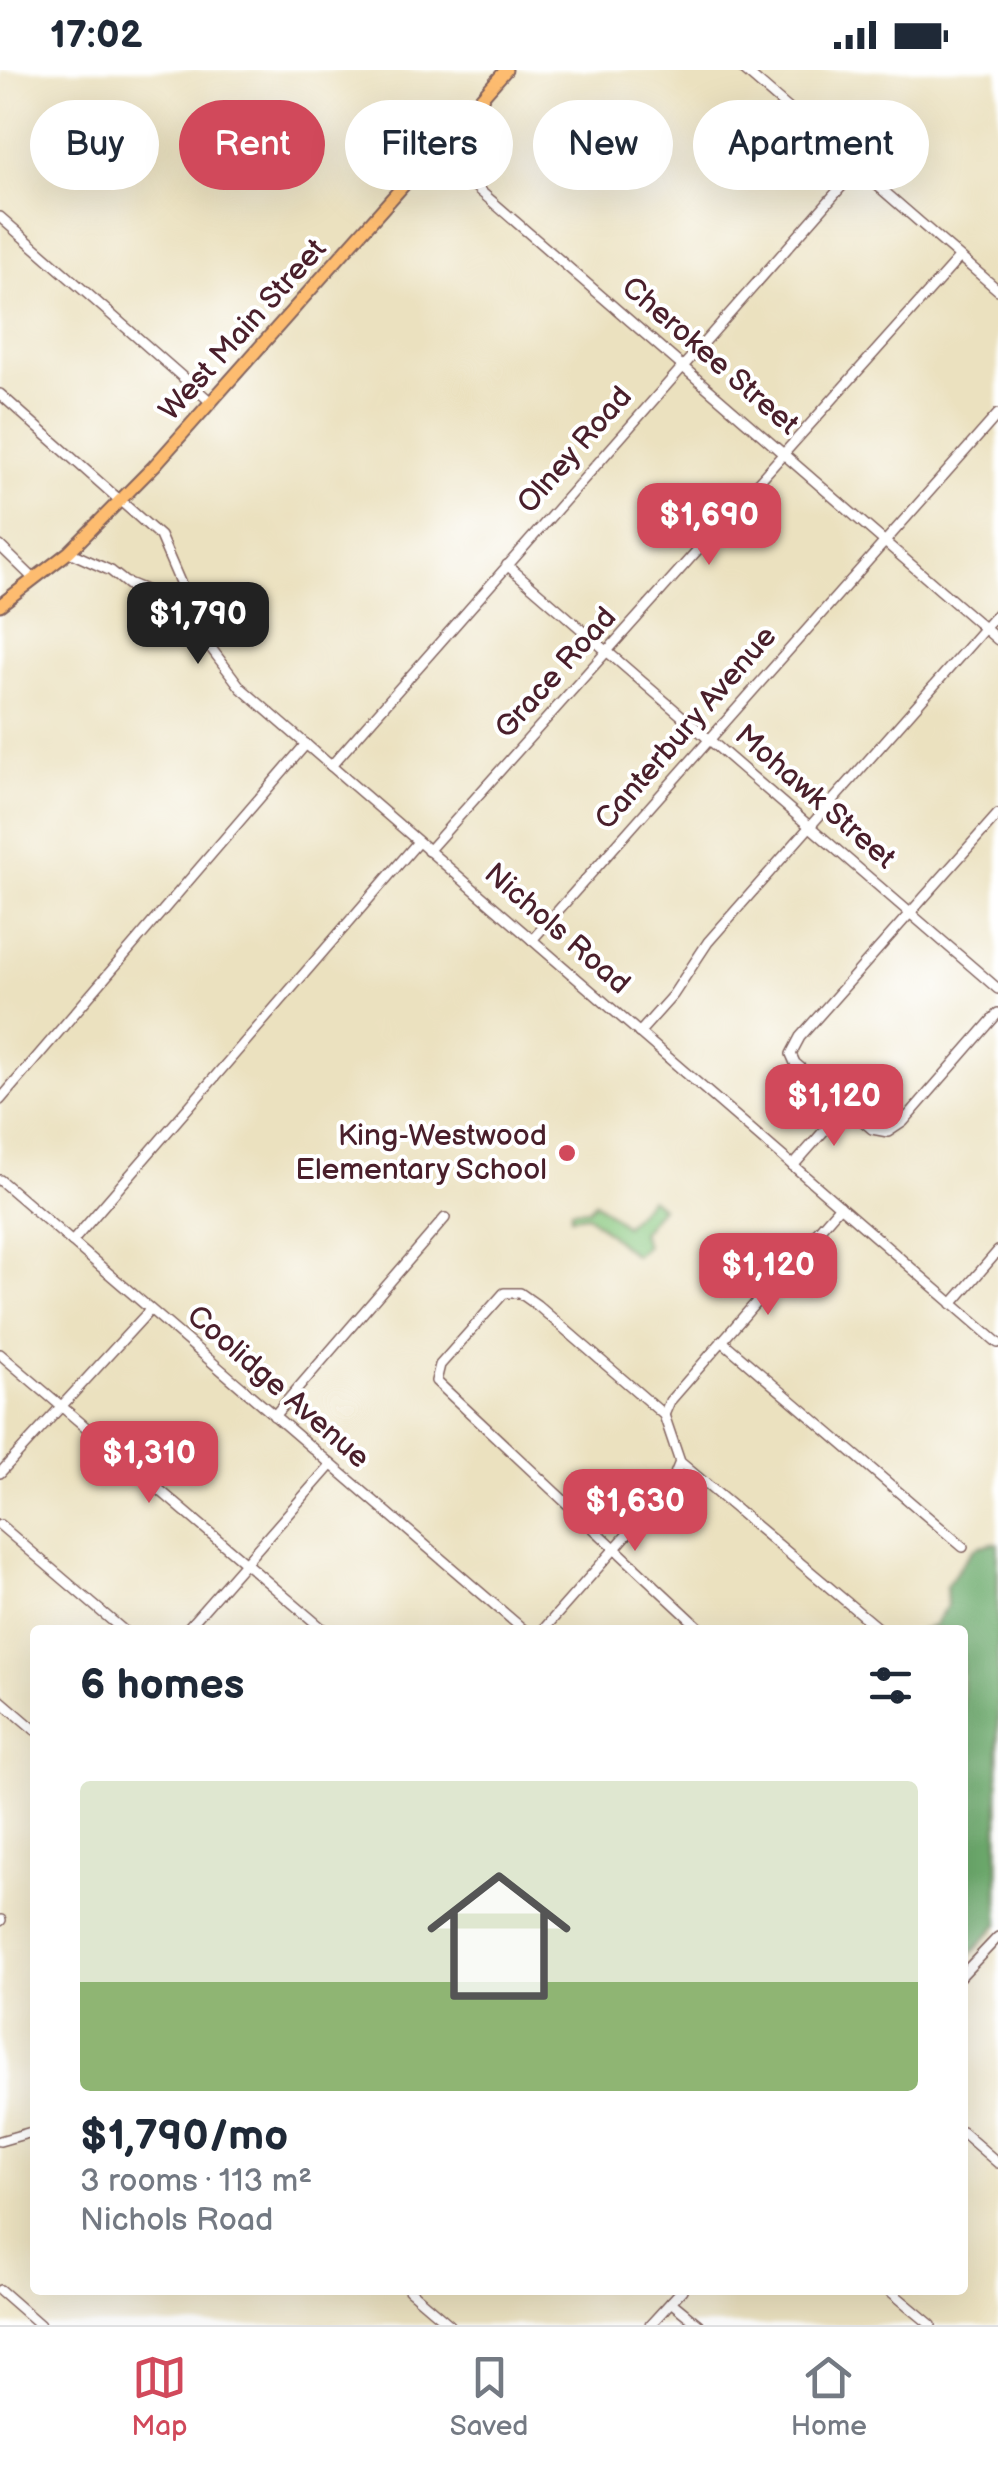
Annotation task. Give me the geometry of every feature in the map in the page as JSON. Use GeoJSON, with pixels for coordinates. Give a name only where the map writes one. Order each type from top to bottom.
{"type":"FeatureCollection","features":[{"type":"Feature","properties":{"kind":"main road","name":"West Main Street"},"geometry":{"type":"LineString","coordinates":[[479,100],[506,70]]}},
{"type":"Feature","properties":{"kind":"main road","name":"West Main Street"},"geometry":{"type":"LineString","coordinates":[[0,605],[69,552],[121,501],[400,190]]}},
{"type":"Feature","properties":{"kind":"street"},"geometry":{"type":"LineString","coordinates":[[744,70],[779,100]]}},
{"type":"Feature","properties":{"kind":"street","name":"Cherokee Street"},"geometry":{"type":"LineString","coordinates":[[480,190],[998,640]]}},
{"type":"Feature","properties":{"kind":"street","name":"Olney Road"},"geometry":{"type":"LineString","coordinates":[[332,766],[838,190]]}},
{"type":"Feature","properties":{"kind":"street"},"geometry":{"type":"LineString","coordinates":[[883,190],[998,290]]}},
{"type":"Feature","properties":{"kind":"street"},"geometry":{"type":"LineString","coordinates":[[0,217],[212,403]]}},
{"type":"Feature","properties":{"kind":"street","name":"Grace Road"},"geometry":{"type":"LineString","coordinates":[[428,851],[959,258]]}},
{"type":"Feature","properties":{"kind":"street","name":"Nichols Road"},"geometry":{"type":"LineString","coordinates":[[0,394],[137,513],[166,546],[197,624],[230,678],[998,1342]]}},
{"type":"Feature","properties":{"kind":"street","name":"Canterbury Avenue"},"geometry":{"type":"LineString","coordinates":[[532,940],[998,414]]}},
{"type":"Feature","properties":{"kind":"street"},"geometry":{"type":"LineString","coordinates":[[0,546],[34,579]]}},
{"type":"Feature","properties":{"kind":"street"},"geometry":{"type":"LineString","coordinates":[[69,552],[98,564],[165,614],[197,624]]}},
{"type":"Feature","properties":{"kind":"street","name":"Mohawk Street"},"geometry":{"type":"LineString","coordinates":[[507,565],[998,989]]}},
{"type":"Feature","properties":{"kind":"street"},"geometry":{"type":"LineString","coordinates":[[128,584],[161,598],[185,592]]}},
{"type":"Feature","properties":{"kind":"street"},"geometry":{"type":"LineString","coordinates":[[638,1032],[673,994],[708,942],[998,613]]}},
{"type":"Feature","properties":{"kind":"street"},"geometry":{"type":"LineString","coordinates":[[0,1100],[306,744]]}},
{"type":"Feature","properties":{"kind":"street"},"geometry":{"type":"LineString","coordinates":[[998,814],[793,1048],[795,1063],[878,1132],[893,1130],[998,1013]]}},
{"type":"Feature","properties":{"kind":"street"},"geometry":{"type":"LineString","coordinates":[[72,1242],[418,842]]}},
{"type":"Feature","properties":{"kind":"street"},"geometry":{"type":"LineString","coordinates":[[794,1166],[845,1106]]}},
{"type":"Feature","properties":{"kind":"street","name":"Coolidge Avenue"},"geometry":{"type":"LineString","coordinates":[[0,1180],[518,1625]]}},
{"type":"Feature","properties":{"kind":"street"},"geometry":{"type":"LineString","coordinates":[[664,1415],[670,1402],[840,1206]]}},
{"type":"Feature","properties":{"kind":"street"},"geometry":{"type":"LineString","coordinates":[[274,1416],[445,1218]]}},
{"type":"Feature","properties":{"kind":"street"},"geometry":{"type":"LineString","coordinates":[[952,1304],[998,1250]]}},
{"type":"Feature","properties":{"kind":"street"},"geometry":{"type":"LineString","coordinates":[[696,1625],[612,1550],[436,1380],[440,1365],[498,1298],[516,1292],[664,1415],[680,1462],[874,1625]]}},
{"type":"Feature","properties":{"kind":"street"},"geometry":{"type":"LineString","coordinates":[[0,1473],[150,1310]]}},
{"type":"Feature","properties":{"kind":"street"},"geometry":{"type":"LineString","coordinates":[[722,1341],[964,1546]]}},
{"type":"Feature","properties":{"kind":"street"},"geometry":{"type":"LineString","coordinates":[[0,1354],[318,1625]]}},
{"type":"Feature","properties":{"kind":"street"},"geometry":{"type":"LineString","coordinates":[[547,1625],[670,1486],[680,1462]]}},
{"type":"Feature","properties":{"kind":"street"},"geometry":{"type":"LineString","coordinates":[[190,1625],[330,1466]]}},
{"type":"Feature","properties":{"kind":"street"},"geometry":{"type":"LineString","coordinates":[[0,1525],[117,1625]]}},
{"type":"Feature","properties":{"kind":"street"},"geometry":{"type":"LineString","coordinates":[[0,1700],[30,1726]]}},
{"type":"Feature","properties":{"kind":"street"},"geometry":{"type":"LineString","coordinates":[[968,1969],[998,1937]]}},
{"type":"Feature","properties":{"kind":"street"},"geometry":{"type":"LineString","coordinates":[[0,2142],[30,2133]]}},
{"type":"Feature","properties":{"kind":"street"},"geometry":{"type":"LineString","coordinates":[[968,2137],[998,2163]]}},
{"type":"Feature","properties":{"kind":"street"},"geometry":{"type":"LineString","coordinates":[[0,2290],[40,2325]]}},
{"type":"Feature","properties":{"kind":"street"},"geometry":{"type":"LineString","coordinates":[[414,2295],[450,2325]]}},
{"type":"Feature","properties":{"kind":"street"},"geometry":{"type":"LineString","coordinates":[[650,2325],[677,2295]]}},
{"type":"Feature","properties":{"kind":"street"},"geometry":{"type":"LineString","coordinates":[[895,2295],[930,2325]]}},
{"type":"Feature","properties":{"kind":"street"},"geometry":{"type":"LineString","coordinates":[[671,2302],[699,2325]]}},
{"type":"Feature","properties":{"kind":"green space"},"geometry":{"type":"Polygon","coordinates":[[[650,1198],[661,1207],[641,1233],[646,1246],[635,1256],[587,1215],[571,1217],[571,1210],[588,1209],[595,1202],[625,1226],[650,1198]]]}},
{"type":"Feature","properties":{"kind":"green space"},"geometry":{"type":"Polygon","coordinates":[[[998,1543],[998,1924],[968,1957],[968,1625],[935,1625],[947,1606],[946,1586],[977,1547],[998,1543]]]}},
{"type":"Feature","properties":{"kind":"place","name":"King-Westwood Elementary School"},"geometry":{"type":"Point","coordinates":[567,1153]}}]}
